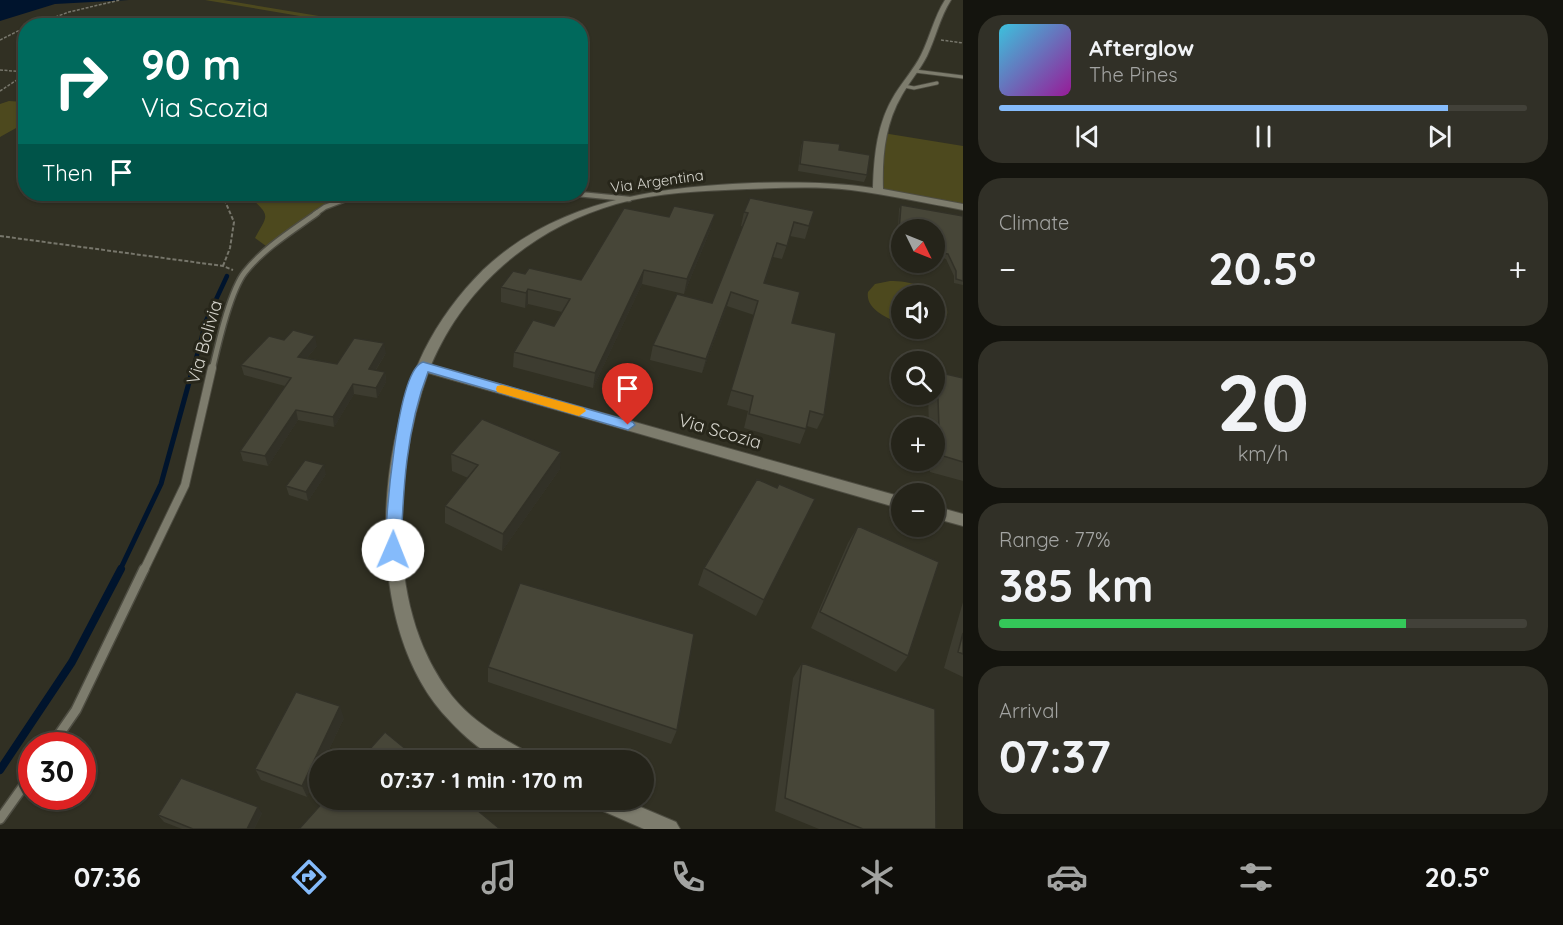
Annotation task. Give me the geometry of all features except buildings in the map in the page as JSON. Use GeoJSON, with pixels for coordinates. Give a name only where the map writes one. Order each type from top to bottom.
{"type":"FeatureCollection","features":[{"type":"Feature","properties":{"kind":"street"},"geometry":{"type":"LineString","coordinates":[[878,192],[879,142],[894,102],[924,56],[936,18],[948,0]]}},
{"type":"Feature","properties":{"kind":"street","name":"Via Argentina"},"geometry":{"type":"LineString","coordinates":[[506,750],[473,729],[445,702],[419,660],[402,615],[394,567],[395,498],[409,406],[423,367],[455,309],[475,285],[505,256],[534,236],[567,218],[629,198],[707,188],[834,186],[963,207]]}},
{"type":"Feature","properties":{"kind":"street","name":"Via Scozia"},"geometry":{"type":"LineString","coordinates":[[423,367],[891,500]]}},
{"type":"Feature","properties":{"kind":"street"},"geometry":{"type":"LineString","coordinates":[[945,515],[963,520]]}},
{"type":"Feature","properties":{"kind":"street"},"geometry":{"type":"LineString","coordinates":[[624,810],[669,829]]}},
{"type":"Feature","properties":{"kind":"lane"},"geometry":{"type":"LineString","coordinates":[[915,71],[963,77]]}},
{"type":"Feature","properties":{"kind":"lane"},"geometry":{"type":"LineString","coordinates":[[904,87],[914,88],[937,83]]}},
{"type":"Feature","properties":{"kind":"lane","name":"Via Bolivia"},"geometry":{"type":"LineString","coordinates":[[588,195],[629,198]]}},
{"type":"Feature","properties":{"kind":"lane","name":"Via Bolivia"},"geometry":{"type":"LineString","coordinates":[[61,732],[76,710],[185,485],[222,327],[243,274],[264,252],[325,207],[341,201]]}},
{"type":"Feature","properties":{"kind":"lane"},"geometry":{"type":"LineString","coordinates":[[0,819],[18,794]]}},
{"type":"Feature","properties":{"kind":"path"},"geometry":{"type":"LineString","coordinates":[[52,18],[120,0]]}},
{"type":"Feature","properties":{"kind":"path"},"geometry":{"type":"LineString","coordinates":[[0,40],[18,31]]}},
{"type":"Feature","properties":{"kind":"path"},"geometry":{"type":"LineString","coordinates":[[930,39],[963,43]]}},
{"type":"Feature","properties":{"kind":"path"},"geometry":{"type":"LineString","coordinates":[[0,70],[18,72]]}},
{"type":"Feature","properties":{"kind":"path"},"geometry":{"type":"LineString","coordinates":[[0,91],[18,79]]}},
{"type":"Feature","properties":{"kind":"path"},"geometry":{"type":"LineString","coordinates":[[0,236],[223,266],[230,248],[234,222],[225,201]]}},
{"type":"Feature","properties":{"kind":"shaded area"},"geometry":{"type":"Polygon","coordinates":[[[205,0],[223,0],[331,18],[312,18],[205,0]]]}},
{"type":"Feature","properties":{"kind":"shaded area"},"geometry":{"type":"Polygon","coordinates":[[[18,102],[18,127],[0,137],[0,104],[18,102]]]}},
{"type":"Feature","properties":{"kind":"shaded area"},"geometry":{"type":"Polygon","coordinates":[[[883,133],[963,146],[963,205],[881,190],[883,133]]]}},
{"type":"Feature","properties":{"kind":"shaded area"},"geometry":{"type":"Polygon","coordinates":[[[254,201],[330,201],[266,246],[255,238],[265,216],[254,201]]]}},
{"type":"Feature","properties":{"kind":"shaded area"},"geometry":{"type":"Polygon","coordinates":[[[890,281],[915,285],[891,285],[891,319],[878,312],[870,303],[868,292],[875,284],[890,281]]]}},
{"type":"Feature","properties":{"kind":"water"},"geometry":{"type":"Polygon","coordinates":[[[0,0],[129,0],[55,4],[0,21],[0,0]]]}},
{"type":"Feature","properties":{"kind":"waterway"},"geometry":{"type":"LineString","coordinates":[[193,370],[206,321],[227,276]]}},
{"type":"Feature","properties":{"kind":"waterway"},"geometry":{"type":"LineString","coordinates":[[120,570],[161,484],[193,368]]}},
{"type":"Feature","properties":{"kind":"waterway"},"geometry":{"type":"LineString","coordinates":[[0,770],[72,662],[121,569]]}},
{"type":"Feature","properties":{"kind":"slow traffic"},"geometry":{"type":"LineString","coordinates":[[502,389],[579,411]]}},
{"type":"Feature","properties":{"kind":"route"},"geometry":{"type":"LineString","coordinates":[[393,550],[395,498],[404,431],[411,397],[423,367],[628,425]]}}]}
